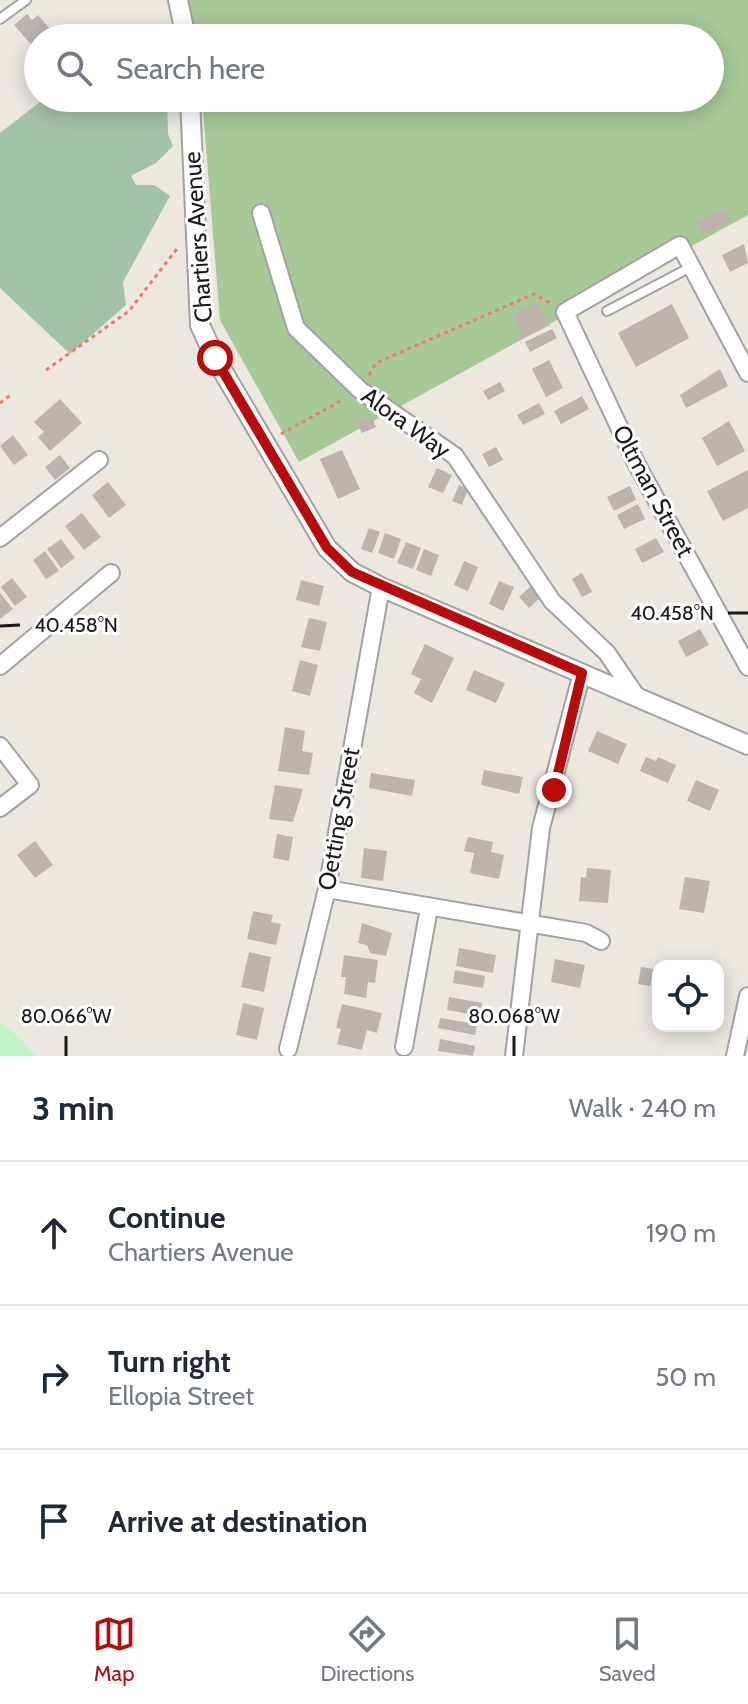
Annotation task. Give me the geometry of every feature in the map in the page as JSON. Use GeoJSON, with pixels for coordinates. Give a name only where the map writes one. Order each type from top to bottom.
{"type":"FeatureCollection","features":[{"type":"Feature","properties":{"kind":"street"},"geometry":{"type":"LineString","coordinates":[[178,0],[183,24]]}},
{"type":"Feature","properties":{"kind":"street","name":"Chartiers Avenue"},"geometry":{"type":"LineString","coordinates":[[191,112],[200,325],[264,444],[327,548],[352,572],[381,587],[748,745]]}},
{"type":"Feature","properties":{"kind":"street","name":"Alora Way"},"geometry":{"type":"LineString","coordinates":[[261,213],[296,328],[360,390],[455,456],[552,601],[607,653],[637,697]]}},
{"type":"Feature","properties":{"kind":"street"},"geometry":{"type":"LineString","coordinates":[[565,312],[680,245],[748,373]]}},
{"type":"Feature","properties":{"kind":"street","name":"Oltman Street"},"geometry":{"type":"LineString","coordinates":[[565,312],[636,463],[748,667]]}},
{"type":"Feature","properties":{"kind":"street"},"geometry":{"type":"LineString","coordinates":[[0,538],[99,460]]}},
{"type":"Feature","properties":{"kind":"street"},"geometry":{"type":"LineString","coordinates":[[0,666],[111,573]]}},
{"type":"Feature","properties":{"kind":"street","name":"Oetting Street"},"geometry":{"type":"LineString","coordinates":[[288,1049],[327,889],[381,587]]}},
{"type":"Feature","properties":{"kind":"street"},"geometry":{"type":"LineString","coordinates":[[514,1056],[541,828],[582,673]]}},
{"type":"Feature","properties":{"kind":"street"},"geometry":{"type":"LineString","coordinates":[[0,746],[30,785],[0,808]]}},
{"type":"Feature","properties":{"kind":"street"},"geometry":{"type":"LineString","coordinates":[[327,889],[529,926],[586,933],[601,941]]}},
{"type":"Feature","properties":{"kind":"street"},"geometry":{"type":"LineString","coordinates":[[404,1047],[429,908]]}},
{"type":"Feature","properties":{"kind":"street"},"geometry":{"type":"LineString","coordinates":[[735,1056],[748,996]]}},
{"type":"Feature","properties":{"kind":"lane"},"geometry":{"type":"LineString","coordinates":[[0,19],[26,0]]}},
{"type":"Feature","properties":{"kind":"lane"},"geometry":{"type":"LineString","coordinates":[[607,311],[691,267]]}},
{"type":"Feature","properties":{"kind":"path"},"geometry":{"type":"LineString","coordinates":[[46,370],[129,311],[196,224]]}},
{"type":"Feature","properties":{"kind":"path"},"geometry":{"type":"LineString","coordinates":[[264,444],[360,390],[376,363],[534,294],[565,312]]}},
{"type":"Feature","properties":{"kind":"path"},"geometry":{"type":"LineString","coordinates":[[0,403],[12,394]]}},
{"type":"Feature","properties":{"kind":"green space"},"geometry":{"type":"Polygon","coordinates":[[[185,0],[748,0],[748,215],[299,462],[220,320],[203,112],[724,112],[724,24],[193,24],[185,0]]]}},
{"type":"Feature","properties":{"kind":"green space"},"geometry":{"type":"Polygon","coordinates":[[[27,112],[167,112],[168,134],[173,146],[156,163],[131,176],[136,185],[154,185],[170,196],[123,282],[126,305],[70,354],[0,288],[0,133],[27,112]]]}},
{"type":"Feature","properties":{"kind":"green space"},"geometry":{"type":"Polygon","coordinates":[[[0,1023],[18,1036],[36,1056],[0,1056],[0,1023]]]}},
{"type":"Feature","properties":{"kind":"building"},"geometry":{"type":"Polygon","coordinates":[[[27,14],[32,20],[38,15],[46,24],[24,24],[24,36],[14,25],[27,14]]]}},
{"type":"Feature","properties":{"kind":"building"},"geometry":{"type":"Polygon","coordinates":[[[725,209],[731,223],[703,234],[697,221],[725,209]]]}},
{"type":"Feature","properties":{"kind":"building"},"geometry":{"type":"Polygon","coordinates":[[[744,244],[748,263],[730,272],[722,255],[744,244]]]}},
{"type":"Feature","properties":{"kind":"building"},"geometry":{"type":"Polygon","coordinates":[[[538,302],[550,325],[516,342],[514,338],[522,333],[513,316],[538,302]]]}},
{"type":"Feature","properties":{"kind":"building"},"geometry":{"type":"Polygon","coordinates":[[[672,304],[689,338],[636,367],[618,333],[672,304]]]}},
{"type":"Feature","properties":{"kind":"building"},"geometry":{"type":"Polygon","coordinates":[[[552,329],[557,338],[530,352],[525,342],[552,329]]]}},
{"type":"Feature","properties":{"kind":"building"},"geometry":{"type":"Polygon","coordinates":[[[549,360],[563,388],[546,397],[532,369],[549,360]]]}},
{"type":"Feature","properties":{"kind":"building"},"geometry":{"type":"Polygon","coordinates":[[[720,369],[728,386],[686,408],[680,395],[720,369]]]}},
{"type":"Feature","properties":{"kind":"building"},"geometry":{"type":"Polygon","coordinates":[[[500,382],[505,391],[488,400],[483,391],[500,382]]]}},
{"type":"Feature","properties":{"kind":"building"},"geometry":{"type":"Polygon","coordinates":[[[582,396],[589,409],[561,424],[554,411],[582,396]]]}},
{"type":"Feature","properties":{"kind":"building"},"geometry":{"type":"Polygon","coordinates":[[[60,399],[82,423],[50,451],[38,437],[44,432],[34,422],[60,399]]]}},
{"type":"Feature","properties":{"kind":"building"},"geometry":{"type":"Polygon","coordinates":[[[539,403],[545,414],[523,425],[517,415],[539,403]]]}},
{"type":"Feature","properties":{"kind":"building"},"geometry":{"type":"Polygon","coordinates":[[[372,416],[376,427],[362,433],[357,423],[372,416]]]}},
{"type":"Feature","properties":{"kind":"building"},"geometry":{"type":"Polygon","coordinates":[[[729,421],[745,451],[717,466],[702,438],[729,421]]]}},
{"type":"Feature","properties":{"kind":"building"},"geometry":{"type":"Polygon","coordinates":[[[13,435],[28,455],[14,465],[0,446],[13,435]]]}},
{"type":"Feature","properties":{"kind":"building"},"geometry":{"type":"Polygon","coordinates":[[[496,447],[503,460],[489,467],[482,454],[496,447]]]}},
{"type":"Feature","properties":{"kind":"building"},"geometry":{"type":"Polygon","coordinates":[[[342,450],[360,489],[338,499],[320,459],[342,450]]]}},
{"type":"Feature","properties":{"kind":"building"},"geometry":{"type":"Polygon","coordinates":[[[60,455],[70,468],[55,480],[45,467],[60,455]]]}},
{"type":"Feature","properties":{"kind":"building"},"geometry":{"type":"Polygon","coordinates":[[[437,468],[452,475],[443,493],[428,487],[437,468]]]}},
{"type":"Feature","properties":{"kind":"building"},"geometry":{"type":"Polygon","coordinates":[[[748,470],[748,508],[723,521],[707,491],[748,470]]]}},
{"type":"Feature","properties":{"kind":"building"},"geometry":{"type":"Polygon","coordinates":[[[108,482],[126,505],[109,518],[92,495],[108,482]]]}},
{"type":"Feature","properties":{"kind":"building"},"geometry":{"type":"Polygon","coordinates":[[[459,485],[468,489],[462,505],[452,501],[459,485]]]}},
{"type":"Feature","properties":{"kind":"building"},"geometry":{"type":"Polygon","coordinates":[[[630,486],[636,500],[614,511],[607,497],[630,486]]]}},
{"type":"Feature","properties":{"kind":"building"},"geometry":{"type":"Polygon","coordinates":[[[638,504],[645,519],[624,529],[617,515],[638,504]]]}},
{"type":"Feature","properties":{"kind":"building"},"geometry":{"type":"Polygon","coordinates":[[[82,513],[101,537],[84,550],[65,526],[82,513]]]}},
{"type":"Feature","properties":{"kind":"building"},"geometry":{"type":"Polygon","coordinates":[[[369,528],[380,532],[372,553],[361,549],[369,528]]]}},
{"type":"Feature","properties":{"kind":"building"},"geometry":{"type":"Polygon","coordinates":[[[385,533],[401,539],[394,559],[378,553],[385,533]]]}},
{"type":"Feature","properties":{"kind":"building"},"geometry":{"type":"Polygon","coordinates":[[[656,538],[664,552],[642,563],[635,549],[656,538]]]}},
{"type":"Feature","properties":{"kind":"building"},"geometry":{"type":"Polygon","coordinates":[[[61,539],[75,558],[61,568],[47,549],[61,539]]]}},
{"type":"Feature","properties":{"kind":"building"},"geometry":{"type":"Polygon","coordinates":[[[406,542],[421,548],[413,569],[397,563],[406,542]]]}},
{"type":"Feature","properties":{"kind":"building"},"geometry":{"type":"Polygon","coordinates":[[[424,549],[439,555],[431,576],[416,570],[424,549]]]}},
{"type":"Feature","properties":{"kind":"building"},"geometry":{"type":"Polygon","coordinates":[[[45,551],[59,571],[46,579],[33,560],[45,551]]]}},
{"type":"Feature","properties":{"kind":"building"},"geometry":{"type":"Polygon","coordinates":[[[464,561],[478,567],[468,591],[454,585],[464,561]]]}},
{"type":"Feature","properties":{"kind":"building"},"geometry":{"type":"Polygon","coordinates":[[[582,573],[592,592],[582,597],[572,579],[582,573]]]}},
{"type":"Feature","properties":{"kind":"building"},"geometry":{"type":"Polygon","coordinates":[[[12,578],[27,597],[15,606],[1,587],[12,578]]]}},
{"type":"Feature","properties":{"kind":"building"},"geometry":{"type":"Polygon","coordinates":[[[301,580],[324,586],[319,606],[296,600],[301,580]]]}},
{"type":"Feature","properties":{"kind":"building"},"geometry":{"type":"Polygon","coordinates":[[[499,581],[514,587],[503,611],[489,604],[499,581]]]}},
{"type":"Feature","properties":{"kind":"building"},"geometry":{"type":"Polygon","coordinates":[[[531,586],[541,597],[529,608],[519,597],[531,586]]]}},
{"type":"Feature","properties":{"kind":"building"},"geometry":{"type":"Polygon","coordinates":[[[0,593],[13,609],[0,619],[0,593]]]}},
{"type":"Feature","properties":{"kind":"building"},"geometry":{"type":"Polygon","coordinates":[[[309,618],[327,622],[320,651],[301,647],[309,618]]]}},
{"type":"Feature","properties":{"kind":"building"},"geometry":{"type":"Polygon","coordinates":[[[700,629],[709,645],[686,657],[678,641],[700,629]]]}},
{"type":"Feature","properties":{"kind":"building"},"geometry":{"type":"Polygon","coordinates":[[[425,644],[454,658],[432,703],[414,693],[421,679],[411,674],[425,644]]]}},
{"type":"Feature","properties":{"kind":"building"},"geometry":{"type":"Polygon","coordinates":[[[300,660],[318,665],[310,696],[292,691],[300,660]]]}},
{"type":"Feature","properties":{"kind":"building"},"geometry":{"type":"Polygon","coordinates":[[[474,670],[505,683],[496,703],[466,690],[474,670]]]}},
{"type":"Feature","properties":{"kind":"building"},"geometry":{"type":"Polygon","coordinates":[[[285,727],[305,731],[302,751],[313,753],[309,775],[278,771],[285,727]]]}},
{"type":"Feature","properties":{"kind":"building"},"geometry":{"type":"Polygon","coordinates":[[[597,731],[627,744],[618,764],[588,751],[597,731]]]}},
{"type":"Feature","properties":{"kind":"building"},"geometry":{"type":"Polygon","coordinates":[[[646,757],[656,761],[658,757],[676,765],[668,783],[640,771],[646,757]]]}},
{"type":"Feature","properties":{"kind":"building"},"geometry":{"type":"Polygon","coordinates":[[[484,770],[523,777],[519,794],[481,785],[484,770]]]}},
{"type":"Feature","properties":{"kind":"building"},"geometry":{"type":"Polygon","coordinates":[[[371,773],[415,780],[412,796],[369,788],[371,773]]]}},
{"type":"Feature","properties":{"kind":"building"},"geometry":{"type":"Polygon","coordinates":[[[696,780],[719,790],[710,811],[687,801],[696,780]]]}},
{"type":"Feature","properties":{"kind":"building"},"geometry":{"type":"Polygon","coordinates":[[[275,785],[303,789],[293,822],[269,819],[275,785]]]}},
{"type":"Feature","properties":{"kind":"building"},"geometry":{"type":"Polygon","coordinates":[[[277,834],[293,837],[289,861],[273,858],[277,834]]]}},
{"type":"Feature","properties":{"kind":"building"},"geometry":{"type":"Polygon","coordinates":[[[468,837],[493,842],[491,852],[504,855],[499,879],[470,873],[474,853],[464,851],[468,837]]]}},
{"type":"Feature","properties":{"kind":"building"},"geometry":{"type":"Polygon","coordinates":[[[35,841],[53,865],[35,878],[17,855],[35,841]]]}},
{"type":"Feature","properties":{"kind":"building"},"geometry":{"type":"Polygon","coordinates":[[[364,848],[387,851],[383,881],[361,878],[364,848]]]}},
{"type":"Feature","properties":{"kind":"building"},"geometry":{"type":"Polygon","coordinates":[[[587,868],[611,870],[608,903],[579,901],[581,877],[586,878],[587,868]]]}},
{"type":"Feature","properties":{"kind":"building"},"geometry":{"type":"Polygon","coordinates":[[[685,877],[710,881],[704,913],[679,909],[685,877]]]}},
{"type":"Feature","properties":{"kind":"building"},"geometry":{"type":"Polygon","coordinates":[[[253,911],[273,915],[271,922],[281,924],[276,945],[247,939],[253,911]]]}},
{"type":"Feature","properties":{"kind":"building"},"geometry":{"type":"Polygon","coordinates":[[[362,923],[392,933],[386,956],[370,953],[367,945],[358,943],[362,923]]]}},
{"type":"Feature","properties":{"kind":"building"},"geometry":{"type":"Polygon","coordinates":[[[459,948],[496,955],[493,973],[456,966],[459,948]]]}},
{"type":"Feature","properties":{"kind":"building"},"geometry":{"type":"Polygon","coordinates":[[[249,952],[271,957],[264,992],[241,987],[249,952]]]}},
{"type":"Feature","properties":{"kind":"building"},"geometry":{"type":"Polygon","coordinates":[[[344,955],[378,960],[375,983],[368,982],[366,998],[344,994],[346,977],[341,977],[344,955]]]}},
{"type":"Feature","properties":{"kind":"building"},"geometry":{"type":"Polygon","coordinates":[[[555,959],[585,965],[580,988],[551,982],[555,959]]]}},
{"type":"Feature","properties":{"kind":"building"},"geometry":{"type":"Polygon","coordinates":[[[641,967],[652,969],[650,986],[638,984],[641,967]]]}},
{"type":"Feature","properties":{"kind":"building"},"geometry":{"type":"Polygon","coordinates":[[[455,970],[485,976],[483,988],[453,983],[455,970]]]}},
{"type":"Feature","properties":{"kind":"building"},"geometry":{"type":"Polygon","coordinates":[[[449,997],[482,1003],[480,1016],[447,1010],[449,997]]]}},
{"type":"Feature","properties":{"kind":"building"},"geometry":{"type":"Polygon","coordinates":[[[243,1003],[264,1008],[257,1040],[236,1035],[243,1003]]]}},
{"type":"Feature","properties":{"kind":"building"},"geometry":{"type":"Polygon","coordinates":[[[342,1004],[382,1013],[377,1033],[367,1030],[362,1050],[337,1044],[341,1029],[336,1028],[342,1004]]]}},
{"type":"Feature","properties":{"kind":"building"},"geometry":{"type":"Polygon","coordinates":[[[440,1018],[477,1024],[475,1035],[438,1028],[440,1018]]]}},
{"type":"Feature","properties":{"kind":"building"},"geometry":{"type":"Polygon","coordinates":[[[440,1039],[475,1046],[473,1056],[438,1051],[440,1039]]]}},
{"type":"Feature","properties":{"kind":"route"},"geometry":{"type":"LineString","coordinates":[[215,358],[309,520],[327,548],[352,572],[582,673],[554,790]]}}]}
